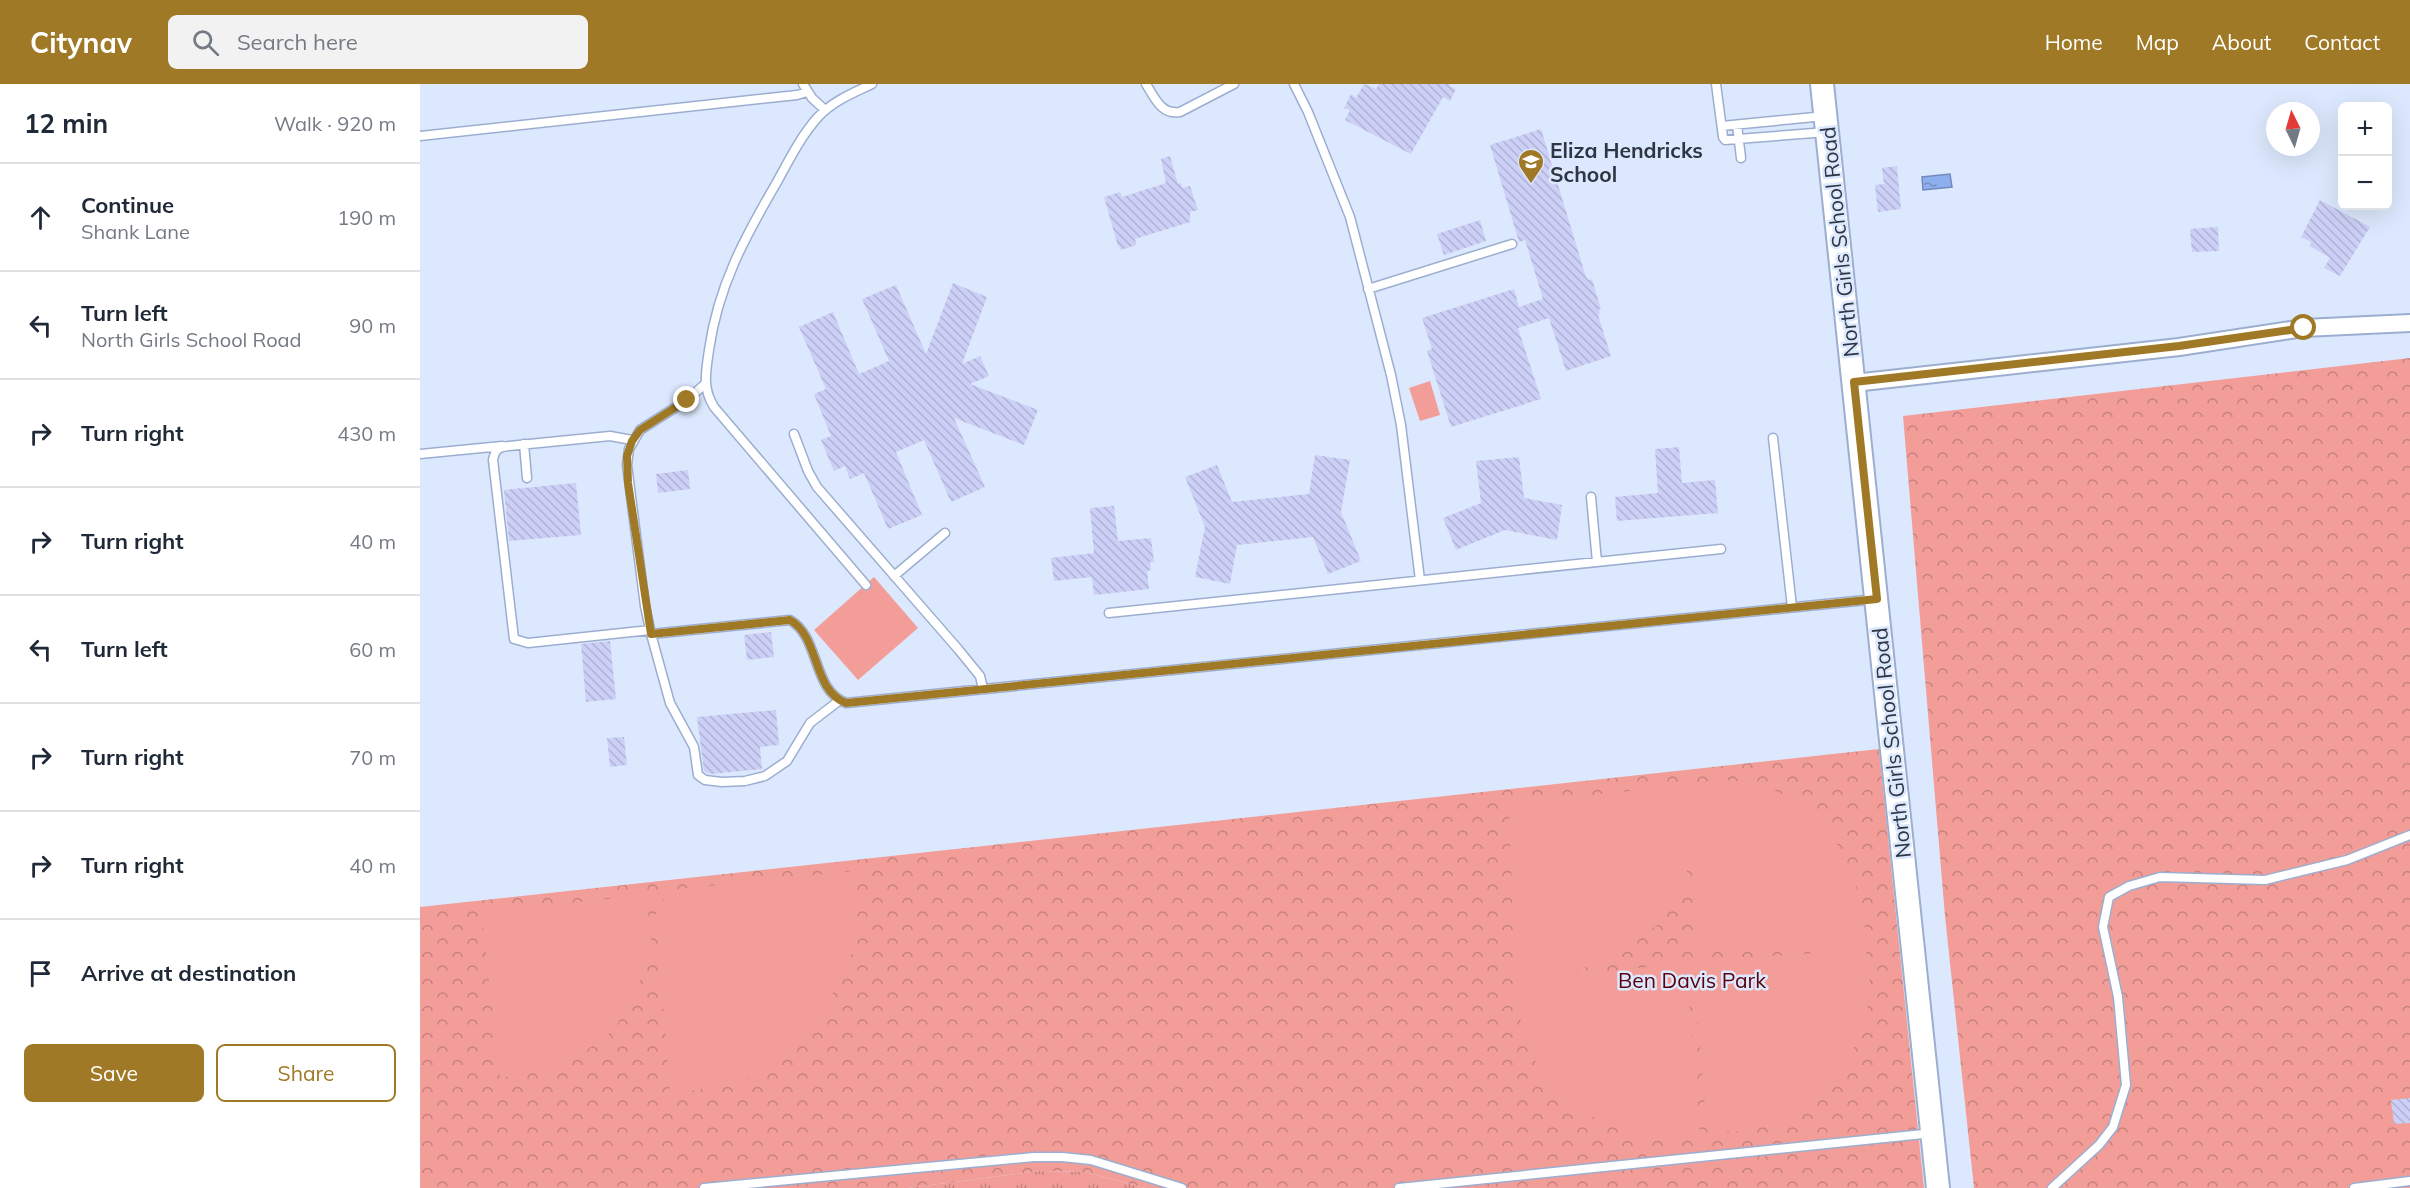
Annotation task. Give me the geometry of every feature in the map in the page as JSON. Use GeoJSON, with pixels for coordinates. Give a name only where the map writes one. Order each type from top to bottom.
{"type":"FeatureCollection","features":[{"type":"Feature","properties":{"kind":"main road","name":"North Girls School Road"},"geometry":{"type":"LineString","coordinates":[[1822,84],[1938,1188]]}},
{"type":"Feature","properties":{"kind":"street"},"geometry":{"type":"LineString","coordinates":[[1854,382],[2179,346],[2304,328],[2410,323]]}},
{"type":"Feature","properties":{"kind":"lane"},"geometry":{"type":"LineString","coordinates":[[866,585],[714,407],[705,384],[711,335],[732,264],[803,136],[825,110],[836,101],[872,84]]}},
{"type":"Feature","properties":{"kind":"lane"},"geometry":{"type":"LineString","coordinates":[[1146,84],[1161,108],[1173,113],[1234,84]]}},
{"type":"Feature","properties":{"kind":"lane"},"geometry":{"type":"LineString","coordinates":[[1294,84],[1308,112],[1347,208],[1368,290],[1401,425],[1420,580]]}},
{"type":"Feature","properties":{"kind":"lane"},"geometry":{"type":"LineString","coordinates":[[1716,84],[1725,140],[1739,141],[1826,124]]}},
{"type":"Feature","properties":{"kind":"lane"},"geometry":{"type":"LineString","coordinates":[[420,136],[797,95],[805,88],[825,110]]}},
{"type":"Feature","properties":{"kind":"lane"},"geometry":{"type":"LineString","coordinates":[[1722,126],[1826,124]]}},
{"type":"Feature","properties":{"kind":"lane"},"geometry":{"type":"LineString","coordinates":[[1737,125],[1741,158]]}},
{"type":"Feature","properties":{"kind":"lane"},"geometry":{"type":"LineString","coordinates":[[1368,290],[1512,244]]}},
{"type":"Feature","properties":{"kind":"lane"},"geometry":{"type":"LineString","coordinates":[[705,384],[687,400],[640,430],[632,441],[627,456],[628,483],[651,632],[670,703],[694,747],[698,775],[705,780],[745,781],[776,770],[793,753],[810,723],[840,700]]}},
{"type":"Feature","properties":{"kind":"lane"},"geometry":{"type":"LineString","coordinates":[[794,434],[812,480],[980,676],[983,689]]}},
{"type":"Feature","properties":{"kind":"lane"},"geometry":{"type":"LineString","coordinates":[[632,441],[610,436],[499,447],[495,452],[493,460],[514,639],[528,643],[790,620],[801,629],[830,692],[846,703],[1877,599]]}},
{"type":"Feature","properties":{"kind":"lane"},"geometry":{"type":"LineString","coordinates":[[1773,438],[1792,607]]}},
{"type":"Feature","properties":{"kind":"lane"},"geometry":{"type":"LineString","coordinates":[[524,444],[527,478]]}},
{"type":"Feature","properties":{"kind":"lane"},"geometry":{"type":"LineString","coordinates":[[420,454],[509,446]]}},
{"type":"Feature","properties":{"kind":"lane"},"geometry":{"type":"LineString","coordinates":[[1591,497],[1597,562]]}},
{"type":"Feature","properties":{"kind":"lane"},"geometry":{"type":"LineString","coordinates":[[894,576],[945,533]]}},
{"type":"Feature","properties":{"kind":"lane"},"geometry":{"type":"LineString","coordinates":[[1109,613],[1721,549]]}},
{"type":"Feature","properties":{"kind":"lane"},"geometry":{"type":"LineString","coordinates":[[2052,1188],[2099,1145],[2113,1128],[2126,1086],[2118,997],[2103,927],[2109,897],[2129,886],[2160,877],[2265,880],[2347,860],[2410,835]]}},
{"type":"Feature","properties":{"kind":"lane"},"geometry":{"type":"LineString","coordinates":[[1399,1188],[1933,1133]]}},
{"type":"Feature","properties":{"kind":"lane"},"geometry":{"type":"LineString","coordinates":[[704,1188],[1062,1156],[1091,1160],[1182,1188]]}},
{"type":"Feature","properties":{"kind":"lane"},"geometry":{"type":"LineString","coordinates":[[2354,1188],[2410,1181]]}},
{"type":"Feature","properties":{"kind":"green space"},"geometry":{"type":"Polygon","coordinates":[[[2410,358],[2410,1188],[1974,1188],[1945,916],[1903,416],[2410,358]]]}},
{"type":"Feature","properties":{"kind":"green space"},"geometry":{"type":"Polygon","coordinates":[[[1430,381],[1440,415],[1420,421],[1409,388],[1430,381]]]}},
{"type":"Feature","properties":{"kind":"green space"},"geometry":{"type":"Polygon","coordinates":[[[874,577],[918,628],[858,680],[814,630],[874,577]]]}},
{"type":"Feature","properties":{"kind":"green space","name":"Ben Davis Park"},"geometry":{"type":"Polygon","coordinates":[[[1879,749],[1924,1188],[1145,1188],[1085,1172],[1039,1171],[908,1188],[420,1188],[420,907],[1879,749]]]}},
{"type":"Feature","properties":{"kind":"green space"},"geometry":{"type":"Polygon","coordinates":[[[1731,780],[1766,787],[1794,801],[1813,815],[1829,832],[1842,852],[1859,895],[1867,944],[1693,953],[1692,848],[1686,876],[1660,923],[1616,957],[1563,975],[1515,975],[1509,804],[1731,780]]]}},
{"type":"Feature","properties":{"kind":"green space"},"geometry":{"type":"Polygon","coordinates":[[[854,871],[859,938],[816,1028],[781,1062],[738,1082],[670,1095],[656,913],[670,890],[854,871]]]}},
{"type":"Feature","properties":{"kind":"green space"},"geometry":{"type":"Polygon","coordinates":[[[646,895],[651,941],[639,986],[614,1030],[572,1061],[500,1078],[483,927],[495,911],[646,895]]]}},
{"type":"Feature","properties":{"kind":"green space"},"geometry":{"type":"Polygon","coordinates":[[[1866,950],[1869,991],[1864,1020],[1856,1043],[1844,1065],[1829,1085],[1791,1116],[1768,1126],[1744,1131],[1707,1131],[1693,961],[1866,950]]]}},
{"type":"Feature","properties":{"kind":"green space"},"geometry":{"type":"Polygon","coordinates":[[[1686,963],[1700,1133],[1645,1134],[1613,1127],[1585,1113],[1549,1082],[1533,1057],[1526,1039],[1520,1020],[1514,981],[1686,963]]]}},
{"type":"Feature","properties":{"kind":"green space"},"geometry":{"type":"Polygon","coordinates":[[[1039,1171],[1085,1172],[1145,1188],[908,1188],[1039,1171]]]}},
{"type":"Feature","properties":{"kind":"water"},"geometry":{"type":"Polygon","coordinates":[[[1950,174],[1952,187],[1923,190],[1922,177],[1950,174]]]}},
{"type":"Feature","properties":{"kind":"building"},"geometry":{"type":"Polygon","coordinates":[[[1364,84],[1376,89],[1379,84],[1450,84],[1449,86],[1456,89],[1450,101],[1443,97],[1411,154],[1345,120],[1350,110],[1344,108],[1351,94],[1356,98],[1364,84]]]}},
{"type":"Feature","properties":{"kind":"building"},"geometry":{"type":"Polygon","coordinates":[[[1541,129],[1586,277],[1589,280],[1592,279],[1601,309],[1598,315],[1611,356],[1566,371],[1549,318],[1518,328],[1541,399],[1451,427],[1427,351],[1432,349],[1422,318],[1514,289],[1519,307],[1543,299],[1525,240],[1519,242],[1490,145],[1541,129]]]}},
{"type":"Feature","properties":{"kind":"building"},"geometry":{"type":"Polygon","coordinates":[[[1170,156],[1178,184],[1181,183],[1182,188],[1190,186],[1198,210],[1190,212],[1190,222],[1135,239],[1136,245],[1121,250],[1104,197],[1120,192],[1122,197],[1166,183],[1161,159],[1170,156]]]}},
{"type":"Feature","properties":{"kind":"building"},"geometry":{"type":"Polygon","coordinates":[[[1897,166],[1901,209],[1878,212],[1875,185],[1884,184],[1882,168],[1897,166]]]}},
{"type":"Feature","properties":{"kind":"building"},"geometry":{"type":"Polygon","coordinates":[[[2320,200],[2370,227],[2340,276],[2324,268],[2330,258],[2310,246],[2311,242],[2301,237],[2320,200]]]}},
{"type":"Feature","properties":{"kind":"building"},"geometry":{"type":"Polygon","coordinates":[[[1480,220],[1486,241],[1444,255],[1437,234],[1480,220]]]}},
{"type":"Feature","properties":{"kind":"building"},"geometry":{"type":"Polygon","coordinates":[[[2218,227],[2219,251],[2192,252],[2190,229],[2218,227]]]}},
{"type":"Feature","properties":{"kind":"building"},"geometry":{"type":"Polygon","coordinates":[[[953,283],[987,297],[962,364],[980,356],[989,376],[970,384],[1038,410],[1024,445],[954,418],[985,487],[951,502],[924,440],[896,452],[922,515],[888,529],[864,473],[850,479],[845,466],[834,471],[821,440],[831,436],[814,394],[826,389],[799,327],[833,312],[859,374],[889,361],[862,299],[896,285],[926,354],[953,283]]]}},
{"type":"Feature","properties":{"kind":"building"},"geometry":{"type":"Polygon","coordinates":[[[1679,447],[1682,483],[1715,480],[1718,513],[1617,521],[1615,497],[1658,493],[1655,449],[1679,447]]]}},
{"type":"Feature","properties":{"kind":"building"},"geometry":{"type":"Polygon","coordinates":[[[1315,455],[1350,460],[1341,512],[1361,561],[1328,574],[1313,537],[1237,545],[1230,584],[1195,577],[1205,527],[1185,477],[1217,465],[1232,502],[1309,494],[1315,455]]]}},
{"type":"Feature","properties":{"kind":"building"},"geometry":{"type":"Polygon","coordinates":[[[1519,457],[1524,498],[1562,505],[1557,540],[1505,530],[1456,550],[1443,518],[1481,503],[1476,461],[1519,457]]]}},
{"type":"Feature","properties":{"kind":"building"},"geometry":{"type":"Polygon","coordinates":[[[688,470],[690,489],[658,493],[656,474],[688,470]]]}},
{"type":"Feature","properties":{"kind":"building"},"geometry":{"type":"Polygon","coordinates":[[[576,483],[581,535],[509,541],[504,490],[576,483]]]}},
{"type":"Feature","properties":{"kind":"building"},"geometry":{"type":"Polygon","coordinates":[[[1114,506],[1118,541],[1151,538],[1154,562],[1150,562],[1151,570],[1147,571],[1149,589],[1094,595],[1092,577],[1054,581],[1051,558],[1094,553],[1090,508],[1114,506]]]}},
{"type":"Feature","properties":{"kind":"building"},"geometry":{"type":"Polygon","coordinates":[[[771,632],[774,657],[747,660],[744,635],[771,632]]]}},
{"type":"Feature","properties":{"kind":"building"},"geometry":{"type":"Polygon","coordinates":[[[610,641],[616,699],[586,702],[581,644],[610,641]]]}},
{"type":"Feature","properties":{"kind":"building"},"geometry":{"type":"Polygon","coordinates":[[[776,710],[779,745],[760,747],[762,769],[710,774],[704,771],[697,717],[776,710]]]}},
{"type":"Feature","properties":{"kind":"building"},"geometry":{"type":"Polygon","coordinates":[[[624,737],[627,765],[610,767],[607,738],[624,737]]]}},
{"type":"Feature","properties":{"kind":"building"},"geometry":{"type":"Polygon","coordinates":[[[2410,1098],[2410,1123],[2394,1124],[2391,1100],[2410,1098]]]}},
{"type":"Feature","properties":{"kind":"place","name":"Eliza Hendricks School"},"geometry":{"type":"Point","coordinates":[1531,185]}},
{"type":"Feature","properties":{"kind":"route"},"geometry":{"type":"LineString","coordinates":[[687,400],[640,430],[632,441],[627,456],[628,483],[651,634],[790,620],[801,629],[830,692],[846,703],[1877,599],[1854,382],[2179,346],[2304,328]]}}]}
